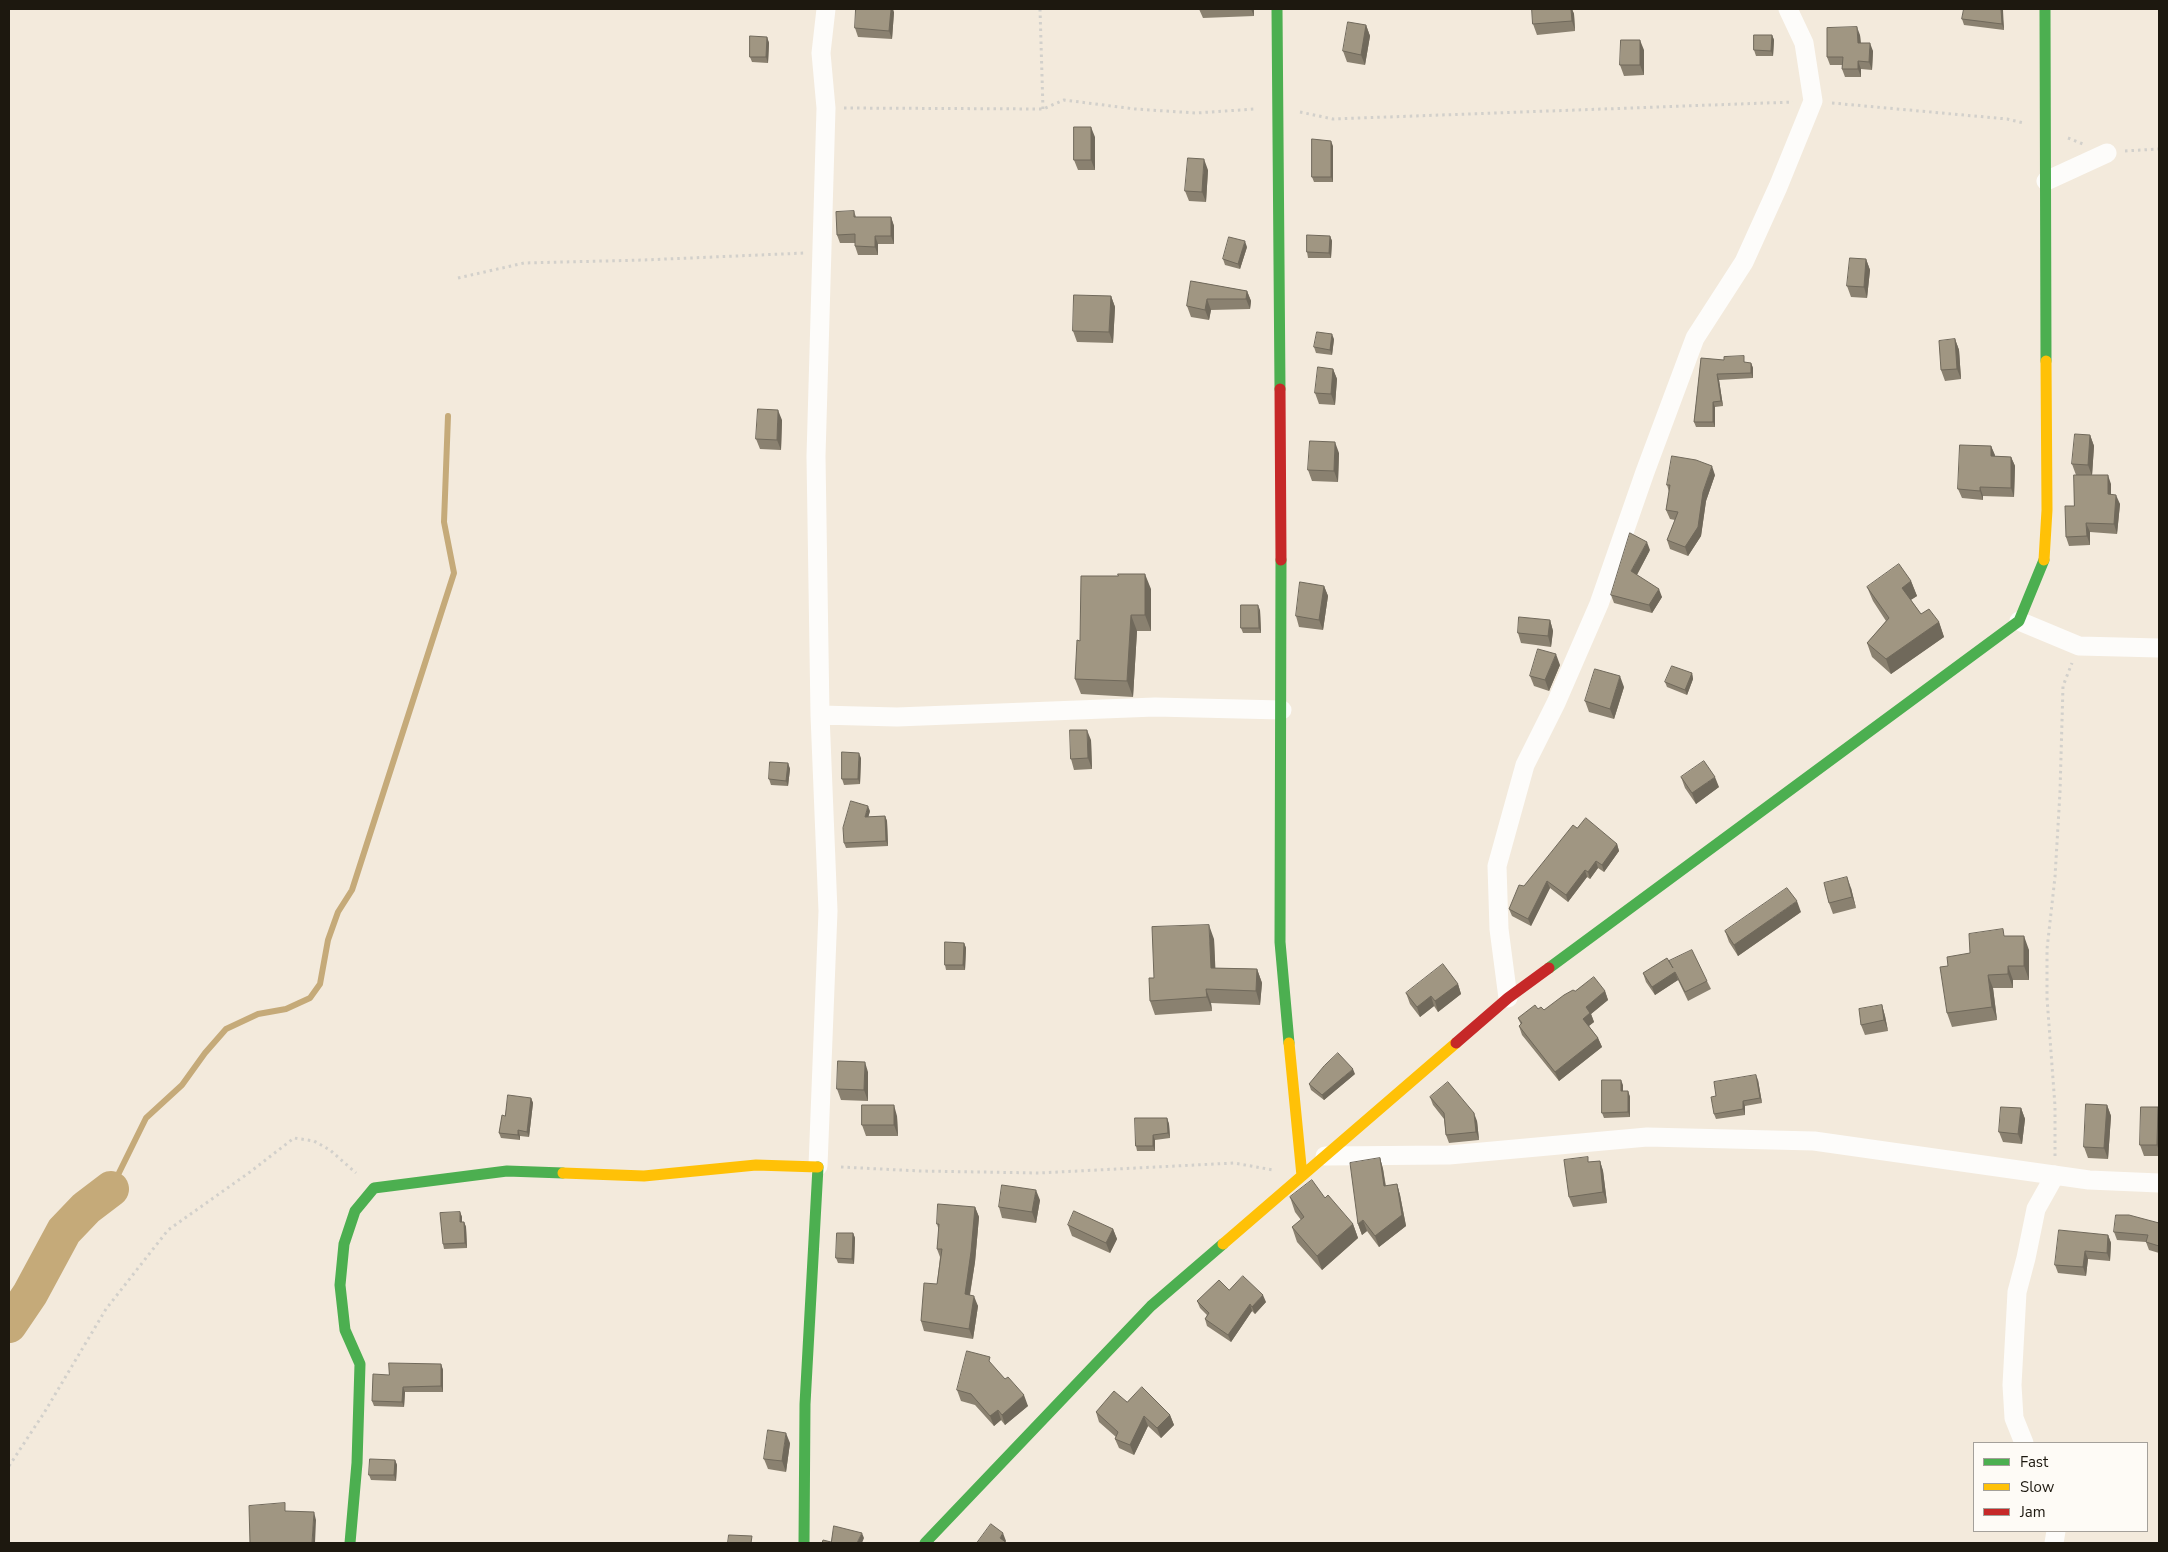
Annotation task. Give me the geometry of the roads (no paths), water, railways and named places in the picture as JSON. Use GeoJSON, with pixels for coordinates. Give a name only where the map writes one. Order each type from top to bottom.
{"type":"FeatureCollection","features":[{"type":"Feature","properties":{"kind":"street"},"geometry":{"type":"LineString","coordinates":[[804,1543],[805,1404],[818,1166],[828,911],[820,715],[816,456],[826,108],[821,53],[826,9]]}},
{"type":"Feature","properties":{"kind":"street"},"geometry":{"type":"LineString","coordinates":[[1277,9],[1282,710],[1280,942],[1302,1176]]}},
{"type":"Feature","properties":{"kind":"street"},"geometry":{"type":"LineString","coordinates":[[1508,998],[1499,928],[1497,866],[1525,765],[1556,703],[1599,604],[1661,425],[1695,338],[1744,262],[1778,187],[1813,101],[1804,43],[1788,9]]}},
{"type":"Feature","properties":{"kind":"street"},"geometry":{"type":"LineString","coordinates":[[925,1543],[1151,1306],[1508,998],[2019,621],[2045,557],[2047,510],[2045,9]]}},
{"type":"Feature","properties":{"kind":"street"},"geometry":{"type":"LineString","coordinates":[[2046,181],[2107,153]]}},
{"type":"Feature","properties":{"kind":"street"},"geometry":{"type":"LineString","coordinates":[[2019,621],[2078,646],[2159,648]]}},
{"type":"Feature","properties":{"kind":"street"},"geometry":{"type":"LineString","coordinates":[[820,715],[897,717],[1155,707],[1282,710]]}},
{"type":"Feature","properties":{"kind":"street"},"geometry":{"type":"LineString","coordinates":[[1325,1156],[1449,1155],[1647,1137],[1794,1140],[1814,1141],[2089,1180],[2159,1183]]}},
{"type":"Feature","properties":{"kind":"street"},"geometry":{"type":"LineString","coordinates":[[350,1543],[357,1463],[360,1364],[345,1330],[340,1285],[344,1244],[355,1211],[374,1188],[508,1171],[644,1176],[756,1165],[818,1166]]}},
{"type":"Feature","properties":{"kind":"street"},"geometry":{"type":"LineString","coordinates":[[2024,1442],[2014,1418],[2012,1385],[2017,1292],[2036,1209],[2055,1174]]}},
{"type":"Feature","properties":{"kind":"waterway"},"geometry":{"type":"LineString","coordinates":[[111,1189],[146,1118],[182,1085],[205,1053],[226,1029],[258,1014],[286,1009],[310,998],[320,984],[328,940],[338,912],[352,890],[454,573],[444,522],[448,416]]}},
{"type":"Feature","properties":{"kind":"waterway"},"geometry":{"type":"LineString","coordinates":[[9,1325],[30,1294],[64,1231],[86,1208],[111,1189]]}}]}
